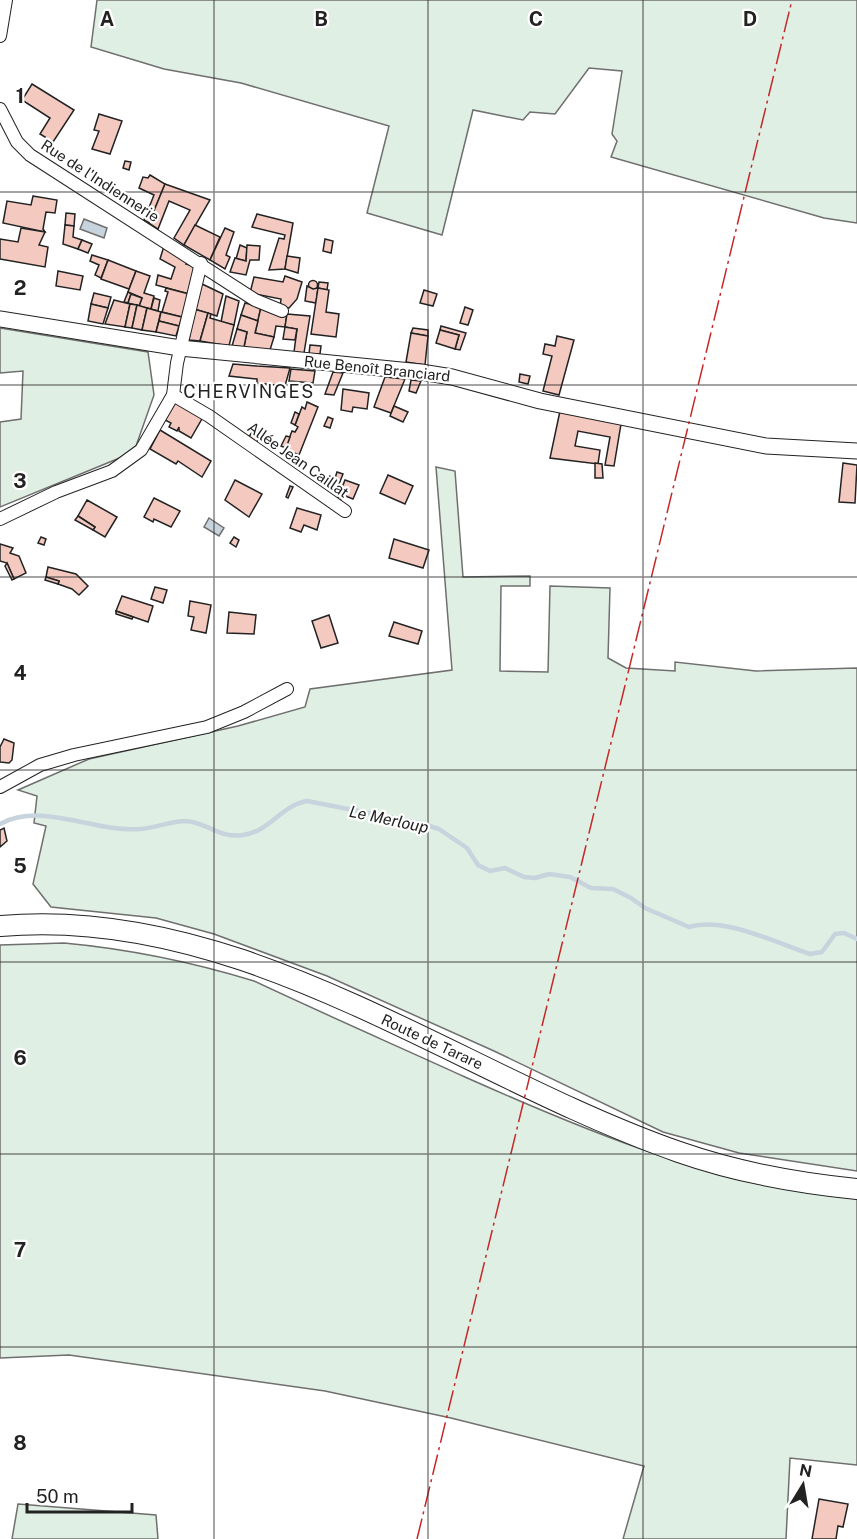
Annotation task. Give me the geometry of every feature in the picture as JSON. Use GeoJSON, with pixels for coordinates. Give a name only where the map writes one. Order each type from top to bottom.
{"type":"FeatureCollection","features":[{"type":"Feature","properties":{"kind":"main road","name":"Route de Tarare"},"geometry":{"type":"LineString","coordinates":[[0,926],[62,923],[99,926],[195,944],[265,968],[617,1128],[680,1152],[780,1179],[857,1189]]}},
{"type":"Feature","properties":{"kind":"street"},"geometry":{"type":"LineString","coordinates":[[0,36],[6,0]]}},
{"type":"Feature","properties":{"kind":"street","name":"Rue de l'Indiennerie"},"geometry":{"type":"LineString","coordinates":[[0,109],[17,142],[30,155],[201,263],[255,300],[282,311]]}},
{"type":"Feature","properties":{"kind":"street"},"geometry":{"type":"LineString","coordinates":[[0,519],[128,461],[141,450],[173,395],[180,348],[201,263]]}},
{"type":"Feature","properties":{"kind":"street","name":"Rue Benoît Branciard"},"geometry":{"type":"LineString","coordinates":[[0,319],[180,348],[421,372],[452,377],[540,400],[766,446],[857,451]]}},
{"type":"Feature","properties":{"kind":"street","name":"Allée Jean Caillat"},"geometry":{"type":"LineString","coordinates":[[173,395],[209,416],[345,511]]}},
{"type":"Feature","properties":{"kind":"street"},"geometry":{"type":"LineString","coordinates":[[0,787],[40,765],[75,754],[207,727],[244,712],[287,689]]}},
{"type":"Feature","properties":{"kind":"green space"},"geometry":{"type":"Polygon","coordinates":[[[97,0],[857,0],[857,223],[824,218],[611,157],[617,141],[612,134],[622,71],[589,68],[555,114],[530,112],[523,120],[473,110],[442,235],[367,213],[389,126],[241,83],[164,69],[91,47],[97,0]]]}},
{"type":"Feature","properties":{"kind":"green space"},"geometry":{"type":"Polygon","coordinates":[[[0,328],[148,352],[154,395],[136,446],[122,457],[0,507],[0,422],[21,419],[23,371],[0,373],[0,328]]]}},
{"type":"Feature","properties":{"kind":"green space"},"geometry":{"type":"Polygon","coordinates":[[[436,467],[455,471],[463,577],[530,576],[530,586],[501,586],[500,671],[548,672],[550,586],[610,588],[608,658],[626,668],[675,671],[675,662],[756,671],[857,668],[857,1171],[739,1153],[663,1132],[494,1051],[327,976],[214,934],[156,918],[51,907],[33,884],[46,826],[34,823],[37,796],[18,790],[89,759],[238,726],[305,707],[310,689],[452,670],[436,467]]]}},
{"type":"Feature","properties":{"kind":"green space"},"geometry":{"type":"Polygon","coordinates":[[[64,943],[160,957],[254,981],[465,1077],[608,1137],[704,1169],[754,1182],[857,1198],[857,1465],[790,1458],[786,1539],[623,1539],[644,1466],[451,1418],[325,1391],[69,1355],[0,1358],[0,945],[64,943]]]}},
{"type":"Feature","properties":{"kind":"green space"},"geometry":{"type":"Polygon","coordinates":[[[18,1504],[156,1515],[158,1539],[12,1539],[18,1504]]]}},
{"type":"Feature","properties":{"kind":"shaded area"},"geometry":{"type":"Polygon","coordinates":[[[84,219],[107,228],[104,238],[80,229],[84,219]]]}},
{"type":"Feature","properties":{"kind":"shaded area"},"geometry":{"type":"Polygon","coordinates":[[[209,518],[224,528],[219,536],[204,527],[209,518]]]}},
{"type":"Feature","properties":{"kind":"building"},"geometry":{"type":"Polygon","coordinates":[[[32,84],[74,110],[53,142],[40,134],[50,118],[22,100],[32,84]]]}},
{"type":"Feature","properties":{"kind":"building"},"geometry":{"type":"Polygon","coordinates":[[[99,114],[122,121],[110,154],[92,149],[99,131],[94,130],[99,114]]]}},
{"type":"Feature","properties":{"kind":"building"},"geometry":{"type":"Polygon","coordinates":[[[125,161],[131,162],[129,170],[123,168],[125,161]]]}},
{"type":"Feature","properties":{"kind":"building"},"geometry":{"type":"Polygon","coordinates":[[[150,175],[165,184],[149,223],[144,220],[154,195],[139,188],[143,177],[148,178],[150,175]]]}},
{"type":"Feature","properties":{"kind":"building"},"geometry":{"type":"Polygon","coordinates":[[[165,184],[210,200],[184,245],[174,238],[190,210],[169,201],[158,229],[149,223],[165,184]]]}},
{"type":"Feature","properties":{"kind":"building"},"geometry":{"type":"Polygon","coordinates":[[[33,196],[57,200],[55,213],[46,212],[43,229],[45,232],[3,223],[7,201],[31,205],[33,196]]]}},
{"type":"Feature","properties":{"kind":"building"},"geometry":{"type":"Polygon","coordinates":[[[66,213],[75,214],[74,226],[65,225],[66,213]]]}},
{"type":"Feature","properties":{"kind":"building"},"geometry":{"type":"Polygon","coordinates":[[[257,214],[293,223],[285,269],[269,270],[279,238],[284,239],[285,235],[252,227],[257,214]]]}},
{"type":"Feature","properties":{"kind":"building"},"geometry":{"type":"Polygon","coordinates":[[[65,225],[74,226],[73,237],[82,240],[78,249],[63,244],[65,225]]]}},
{"type":"Feature","properties":{"kind":"building"},"geometry":{"type":"Polygon","coordinates":[[[195,225],[220,237],[210,260],[184,245],[195,225]]]}},
{"type":"Feature","properties":{"kind":"building"},"geometry":{"type":"Polygon","coordinates":[[[21,228],[45,232],[39,245],[48,247],[45,267],[0,259],[0,239],[18,242],[21,228]]]}},
{"type":"Feature","properties":{"kind":"building"},"geometry":{"type":"Polygon","coordinates":[[[225,228],[234,232],[226,255],[230,257],[225,269],[210,260],[225,228]]]}},
{"type":"Feature","properties":{"kind":"building"},"geometry":{"type":"Polygon","coordinates":[[[325,239],[333,241],[331,253],[323,251],[325,239]]]}},
{"type":"Feature","properties":{"kind":"building"},"geometry":{"type":"Polygon","coordinates":[[[82,240],[92,244],[88,253],[78,249],[82,240]]]}},
{"type":"Feature","properties":{"kind":"building"},"geometry":{"type":"Polygon","coordinates":[[[240,245],[247,248],[246,261],[236,259],[240,245]]]}},
{"type":"Feature","properties":{"kind":"building"},"geometry":{"type":"Polygon","coordinates":[[[247,245],[260,246],[259,260],[250,260],[246,275],[230,272],[235,258],[246,261],[247,245]]]}},
{"type":"Feature","properties":{"kind":"building"},"geometry":{"type":"Polygon","coordinates":[[[164,246],[189,259],[186,264],[197,267],[189,294],[156,285],[158,275],[171,279],[175,267],[160,259],[164,246]]]}},
{"type":"Feature","properties":{"kind":"building"},"geometry":{"type":"Polygon","coordinates":[[[92,255],[108,260],[101,278],[95,275],[99,265],[90,261],[92,255]]]}},
{"type":"Feature","properties":{"kind":"building"},"geometry":{"type":"Polygon","coordinates":[[[287,256],[300,258],[298,273],[285,269],[287,256]]]}},
{"type":"Feature","properties":{"kind":"building"},"geometry":{"type":"Polygon","coordinates":[[[108,260],[136,271],[129,289],[101,279],[108,260]]]}},
{"type":"Feature","properties":{"kind":"building"},"geometry":{"type":"Polygon","coordinates":[[[58,271],[83,276],[80,290],[56,286],[58,271]]]}},
{"type":"Feature","properties":{"kind":"building"},"geometry":{"type":"Polygon","coordinates":[[[136,271],[150,276],[144,293],[154,296],[151,309],[139,306],[142,298],[128,292],[136,271]]]}},
{"type":"Feature","properties":{"kind":"building"},"geometry":{"type":"Polygon","coordinates":[[[285,276],[302,282],[297,299],[289,308],[280,307],[281,299],[250,293],[254,277],[283,282],[285,276]]]}},
{"type":"Feature","properties":{"kind":"building"},"geometry":{"type":"Polygon","coordinates":[[[313,280],[318,285],[313,290],[308,285],[313,280]]]}},
{"type":"Feature","properties":{"kind":"building"},"geometry":{"type":"Polygon","coordinates":[[[319,282],[328,283],[327,290],[318,288],[319,282]]]}},
{"type":"Feature","properties":{"kind":"building"},"geometry":{"type":"Polygon","coordinates":[[[200,283],[223,294],[217,316],[194,309],[200,283]]]}},
{"type":"Feature","properties":{"kind":"building"},"geometry":{"type":"Polygon","coordinates":[[[307,286],[313,289],[318,288],[316,303],[305,301],[307,286]]]}},
{"type":"Feature","properties":{"kind":"building"},"geometry":{"type":"Polygon","coordinates":[[[166,288],[189,294],[182,317],[162,312],[168,292],[165,291],[166,288]]]}},
{"type":"Feature","properties":{"kind":"building"},"geometry":{"type":"Polygon","coordinates":[[[318,288],[329,290],[326,312],[339,314],[336,337],[311,334],[318,288]]]}},
{"type":"Feature","properties":{"kind":"building"},"geometry":{"type":"Polygon","coordinates":[[[424,290],[437,294],[433,306],[420,303],[424,290]]]}},
{"type":"Feature","properties":{"kind":"building"},"geometry":{"type":"Polygon","coordinates":[[[128,292],[131,294],[128,303],[124,302],[128,292]]]}},
{"type":"Feature","properties":{"kind":"building"},"geometry":{"type":"Polygon","coordinates":[[[94,293],[111,297],[108,308],[91,304],[94,293]]]}},
{"type":"Feature","properties":{"kind":"building"},"geometry":{"type":"Polygon","coordinates":[[[131,294],[142,298],[139,306],[128,303],[131,294]]]}},
{"type":"Feature","properties":{"kind":"building"},"geometry":{"type":"Polygon","coordinates":[[[226,296],[239,301],[234,325],[221,322],[226,296]]]}},
{"type":"Feature","properties":{"kind":"building"},"geometry":{"type":"Polygon","coordinates":[[[154,298],[160,300],[158,311],[151,309],[154,298]]]}},
{"type":"Feature","properties":{"kind":"building"},"geometry":{"type":"Polygon","coordinates":[[[114,300],[130,304],[125,327],[105,324],[114,300]]]}},
{"type":"Feature","properties":{"kind":"building"},"geometry":{"type":"Polygon","coordinates":[[[245,303],[261,307],[258,321],[241,315],[245,303]]]}},
{"type":"Feature","properties":{"kind":"building"},"geometry":{"type":"Polygon","coordinates":[[[91,304],[108,308],[103,324],[88,321],[91,304]]]}},
{"type":"Feature","properties":{"kind":"building"},"geometry":{"type":"Polygon","coordinates":[[[130,304],[137,305],[132,328],[125,327],[130,304]]]}},
{"type":"Feature","properties":{"kind":"building"},"geometry":{"type":"Polygon","coordinates":[[[137,305],[147,308],[142,330],[132,328],[137,305]]]}},
{"type":"Feature","properties":{"kind":"building"},"geometry":{"type":"Polygon","coordinates":[[[261,307],[287,314],[285,327],[276,326],[274,337],[255,333],[261,307]]]}},
{"type":"Feature","properties":{"kind":"building"},"geometry":{"type":"Polygon","coordinates":[[[465,307],[473,310],[468,325],[460,323],[465,307]]]}},
{"type":"Feature","properties":{"kind":"building"},"geometry":{"type":"Polygon","coordinates":[[[147,308],[161,312],[156,332],[142,330],[147,308]]]}},
{"type":"Feature","properties":{"kind":"building"},"geometry":{"type":"Polygon","coordinates":[[[194,309],[208,313],[200,341],[189,340],[194,309]]]}},
{"type":"Feature","properties":{"kind":"building"},"geometry":{"type":"Polygon","coordinates":[[[161,312],[182,317],[179,326],[159,321],[161,312]]]}},
{"type":"Feature","properties":{"kind":"building"},"geometry":{"type":"Polygon","coordinates":[[[208,313],[211,314],[210,318],[234,325],[229,346],[200,341],[208,313]]]}},
{"type":"Feature","properties":{"kind":"building"},"geometry":{"type":"Polygon","coordinates":[[[287,314],[310,316],[304,353],[294,352],[297,329],[285,327],[287,314]]]}},
{"type":"Feature","properties":{"kind":"building"},"geometry":{"type":"Polygon","coordinates":[[[241,315],[258,321],[255,333],[274,337],[270,350],[244,347],[247,332],[237,329],[241,315]]]}},
{"type":"Feature","properties":{"kind":"building"},"geometry":{"type":"Polygon","coordinates":[[[159,321],[179,326],[176,336],[156,332],[159,321]]]}},
{"type":"Feature","properties":{"kind":"building"},"geometry":{"type":"Polygon","coordinates":[[[441,326],[466,333],[460,350],[455,349],[459,335],[440,330],[441,326]]]}},
{"type":"Feature","properties":{"kind":"building"},"geometry":{"type":"Polygon","coordinates":[[[285,327],[297,329],[295,340],[283,339],[285,327]]]}},
{"type":"Feature","properties":{"kind":"building"},"geometry":{"type":"Polygon","coordinates":[[[413,328],[428,330],[428,336],[411,333],[413,328]]]}},
{"type":"Feature","properties":{"kind":"building"},"geometry":{"type":"Polygon","coordinates":[[[237,329],[247,332],[244,347],[232,346],[237,329]]]}},
{"type":"Feature","properties":{"kind":"building"},"geometry":{"type":"Polygon","coordinates":[[[440,330],[459,335],[455,349],[436,343],[440,330]]]}},
{"type":"Feature","properties":{"kind":"building"},"geometry":{"type":"Polygon","coordinates":[[[411,333],[428,336],[425,365],[406,362],[411,333]]]}},
{"type":"Feature","properties":{"kind":"building"},"geometry":{"type":"Polygon","coordinates":[[[557,336],[574,340],[559,395],[543,391],[552,356],[543,354],[545,344],[555,346],[557,336]]]}},
{"type":"Feature","properties":{"kind":"building"},"geometry":{"type":"Polygon","coordinates":[[[310,345],[321,346],[320,354],[309,354],[310,345]]]}},
{"type":"Feature","properties":{"kind":"building"},"geometry":{"type":"Polygon","coordinates":[[[233,364],[290,368],[285,386],[257,383],[257,379],[229,376],[233,364]]]}},
{"type":"Feature","properties":{"kind":"building"},"geometry":{"type":"Polygon","coordinates":[[[291,369],[315,371],[313,383],[289,381],[291,369]]]}},
{"type":"Feature","properties":{"kind":"building"},"geometry":{"type":"Polygon","coordinates":[[[333,372],[343,373],[334,395],[325,394],[333,372]]]}},
{"type":"Feature","properties":{"kind":"building"},"geometry":{"type":"Polygon","coordinates":[[[520,374],[530,376],[528,384],[519,382],[520,374]]]}},
{"type":"Feature","properties":{"kind":"building"},"geometry":{"type":"Polygon","coordinates":[[[385,377],[405,379],[391,413],[374,407],[385,377]]]}},
{"type":"Feature","properties":{"kind":"building"},"geometry":{"type":"Polygon","coordinates":[[[411,380],[421,381],[416,393],[409,391],[411,380]]]}},
{"type":"Feature","properties":{"kind":"building"},"geometry":{"type":"Polygon","coordinates":[[[343,389],[369,393],[367,409],[353,407],[352,412],[341,410],[343,389]]]}},
{"type":"Feature","properties":{"kind":"building"},"geometry":{"type":"Polygon","coordinates":[[[175,401],[203,417],[191,438],[179,431],[179,427],[177,431],[169,427],[171,423],[165,420],[175,401]]]}},
{"type":"Feature","properties":{"kind":"building"},"geometry":{"type":"Polygon","coordinates":[[[307,402],[318,407],[299,455],[285,449],[292,431],[295,432],[298,427],[295,425],[302,407],[305,409],[307,402]]]}},
{"type":"Feature","properties":{"kind":"building"},"geometry":{"type":"Polygon","coordinates":[[[394,406],[408,412],[403,422],[390,416],[394,406]]]}},
{"type":"Feature","properties":{"kind":"building"},"geometry":{"type":"Polygon","coordinates":[[[560,411],[621,424],[614,466],[605,465],[610,437],[578,431],[575,446],[600,450],[598,464],[550,458],[560,411]]]}},
{"type":"Feature","properties":{"kind":"building"},"geometry":{"type":"Polygon","coordinates":[[[295,412],[299,414],[295,425],[291,423],[295,412]]]}},
{"type":"Feature","properties":{"kind":"building"},"geometry":{"type":"Polygon","coordinates":[[[328,417],[333,419],[330,428],[324,426],[328,417]]]}},
{"type":"Feature","properties":{"kind":"building"},"geometry":{"type":"Polygon","coordinates":[[[255,428],[263,432],[256,443],[248,438],[255,428]]]}},
{"type":"Feature","properties":{"kind":"building"},"geometry":{"type":"Polygon","coordinates":[[[160,430],[211,461],[202,477],[178,461],[176,464],[150,449],[160,430]]]}},
{"type":"Feature","properties":{"kind":"building"},"geometry":{"type":"Polygon","coordinates":[[[286,436],[290,437],[286,448],[281,446],[286,436]]]}},
{"type":"Feature","properties":{"kind":"building"},"geometry":{"type":"Polygon","coordinates":[[[595,463],[602,464],[603,478],[595,478],[595,463]]]}},
{"type":"Feature","properties":{"kind":"building"},"geometry":{"type":"Polygon","coordinates":[[[843,463],[857,465],[855,503],[839,502],[843,463]]]}},
{"type":"Feature","properties":{"kind":"building"},"geometry":{"type":"Polygon","coordinates":[[[337,472],[343,474],[337,489],[332,487],[337,472]]]}},
{"type":"Feature","properties":{"kind":"building"},"geometry":{"type":"Polygon","coordinates":[[[388,475],[413,486],[405,504],[380,493],[388,475]]]}},
{"type":"Feature","properties":{"kind":"building"},"geometry":{"type":"Polygon","coordinates":[[[235,480],[262,494],[249,517],[225,500],[235,480]]]}},
{"type":"Feature","properties":{"kind":"building"},"geometry":{"type":"Polygon","coordinates":[[[345,480],[359,485],[353,499],[343,495],[340,501],[337,500],[345,480]]]}},
{"type":"Feature","properties":{"kind":"building"},"geometry":{"type":"Polygon","coordinates":[[[290,486],[293,487],[288,498],[286,497],[290,486]]]}},
{"type":"Feature","properties":{"kind":"building"},"geometry":{"type":"Polygon","coordinates":[[[154,498],[180,511],[171,527],[144,517],[154,498]]]}},
{"type":"Feature","properties":{"kind":"building"},"geometry":{"type":"Polygon","coordinates":[[[87,500],[117,517],[105,537],[93,530],[95,527],[78,516],[87,500]]]}},
{"type":"Feature","properties":{"kind":"building"},"geometry":{"type":"Polygon","coordinates":[[[297,508],[321,515],[317,530],[304,525],[301,532],[290,528],[297,508]]]}},
{"type":"Feature","properties":{"kind":"building"},"geometry":{"type":"Polygon","coordinates":[[[78,516],[95,527],[93,530],[75,520],[78,516]]]}},
{"type":"Feature","properties":{"kind":"building"},"geometry":{"type":"Polygon","coordinates":[[[41,537],[46,539],[44,545],[38,543],[41,537]]]}},
{"type":"Feature","properties":{"kind":"building"},"geometry":{"type":"Polygon","coordinates":[[[234,537],[239,540],[236,547],[230,543],[234,537]]]}},
{"type":"Feature","properties":{"kind":"building"},"geometry":{"type":"Polygon","coordinates":[[[394,539],[429,550],[423,568],[389,558],[394,539]]]}},
{"type":"Feature","properties":{"kind":"building"},"geometry":{"type":"Polygon","coordinates":[[[0,544],[13,548],[10,553],[19,556],[26,573],[14,579],[7,563],[0,561],[0,544]]]}},
{"type":"Feature","properties":{"kind":"building"},"geometry":{"type":"Polygon","coordinates":[[[7,563],[14,579],[12,580],[5,566],[7,563]]]}},
{"type":"Feature","properties":{"kind":"building"},"geometry":{"type":"Polygon","coordinates":[[[48,567],[76,574],[88,586],[79,595],[72,589],[58,584],[59,581],[46,577],[48,567]]]}},
{"type":"Feature","properties":{"kind":"building"},"geometry":{"type":"Polygon","coordinates":[[[46,577],[59,581],[58,584],[45,580],[46,577]]]}},
{"type":"Feature","properties":{"kind":"building"},"geometry":{"type":"Polygon","coordinates":[[[155,587],[167,590],[163,603],[151,599],[155,587]]]}},
{"type":"Feature","properties":{"kind":"building"},"geometry":{"type":"Polygon","coordinates":[[[122,596],[153,606],[148,622],[116,611],[122,596]]]}},
{"type":"Feature","properties":{"kind":"building"},"geometry":{"type":"Polygon","coordinates":[[[190,601],[211,605],[206,633],[191,630],[194,617],[188,616],[190,601]]]}},
{"type":"Feature","properties":{"kind":"building"},"geometry":{"type":"Polygon","coordinates":[[[116,611],[133,617],[132,619],[116,614],[116,611]]]}},
{"type":"Feature","properties":{"kind":"building"},"geometry":{"type":"Polygon","coordinates":[[[229,612],[256,615],[254,634],[227,633],[229,612]]]}},
{"type":"Feature","properties":{"kind":"building"},"geometry":{"type":"Polygon","coordinates":[[[329,615],[338,643],[321,648],[312,621],[329,615]]]}},
{"type":"Feature","properties":{"kind":"building"},"geometry":{"type":"Polygon","coordinates":[[[394,622],[422,631],[418,644],[389,636],[394,622]]]}},
{"type":"Feature","properties":{"kind":"building"},"geometry":{"type":"Polygon","coordinates":[[[4,739],[14,743],[12,760],[9,763],[0,762],[0,747],[4,739]]]}},
{"type":"Feature","properties":{"kind":"building"},"geometry":{"type":"Polygon","coordinates":[[[4,828],[7,841],[0,847],[0,830],[4,828]]]}},
{"type":"Feature","properties":{"kind":"building"},"geometry":{"type":"Polygon","coordinates":[[[819,1499],[848,1504],[843,1527],[838,1526],[836,1539],[812,1539],[819,1499]]]}},
{"type":"Feature","properties":{"kind":"waterway","name":"Le Merloup"},"geometry":{"type":"LineString","coordinates":[[0,824],[16,818],[34,816],[69,819],[123,829],[140,829],[186,821],[235,836],[253,833],[290,808],[307,801],[420,823],[439,829],[467,848],[478,865],[490,871],[505,868],[524,877],[535,878],[549,874],[570,877],[591,888],[613,889],[645,908],[689,927],[718,925],[734,928],[810,954],[822,952],[835,934],[844,933],[857,939]]}},
{"type":"Feature","properties":{"kind":"power"},"geometry":{"type":"LineString","coordinates":[[417,1539],[792,0]]}},
{"type":"Feature","properties":{"kind":"district","name":"CHERVINGES"},"geometry":{"type":"Point","coordinates":[249,392]}}]}
